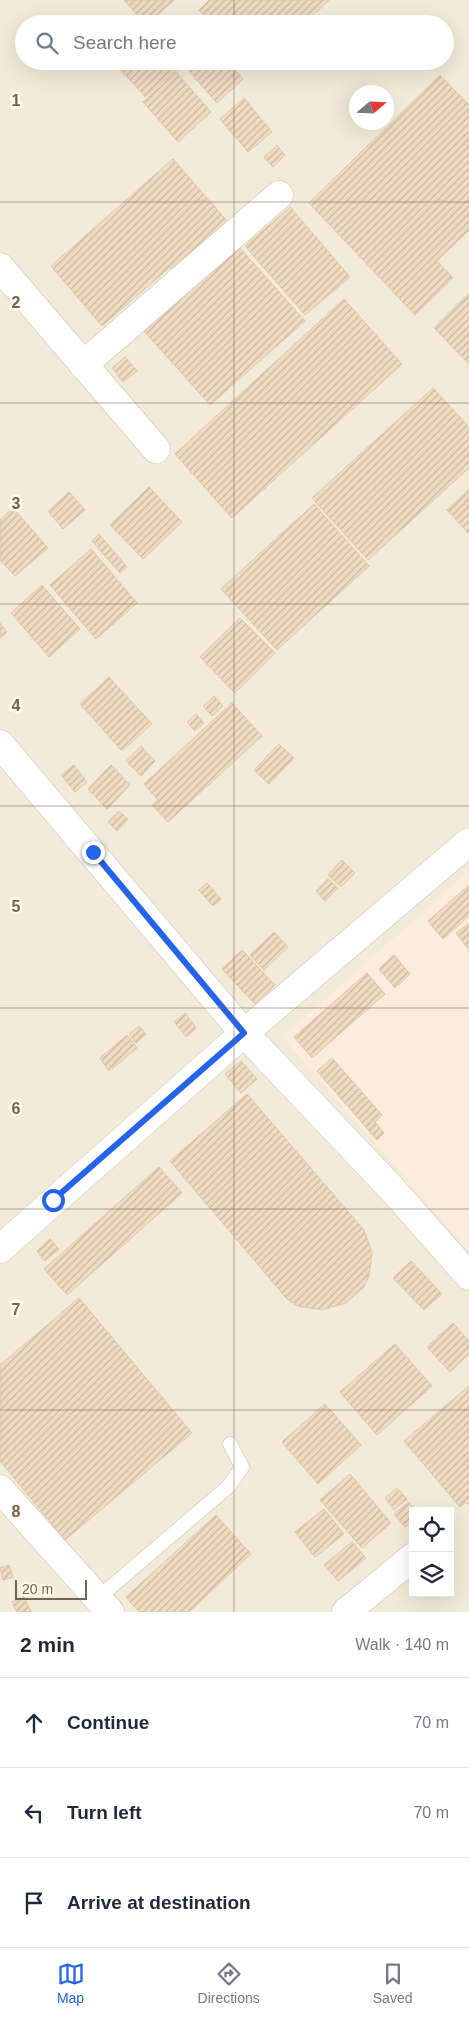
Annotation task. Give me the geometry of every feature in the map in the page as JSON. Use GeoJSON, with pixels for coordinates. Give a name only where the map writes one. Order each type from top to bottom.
{"type":"FeatureCollection","features":[{"type":"Feature","properties":{"kind":"street"},"geometry":{"type":"LineString","coordinates":[[83,365],[279,195]]}},
{"type":"Feature","properties":{"kind":"street"},"geometry":{"type":"LineString","coordinates":[[0,267],[156,449]]}},
{"type":"Feature","properties":{"kind":"street"},"geometry":{"type":"LineString","coordinates":[[0,744],[244,1033],[392,1189],[469,1276]]}},
{"type":"Feature","properties":{"kind":"street"},"geometry":{"type":"LineString","coordinates":[[0,1249],[244,1033],[469,842]]}},
{"type":"Feature","properties":{"kind":"street"},"geometry":{"type":"LineString","coordinates":[[0,1490],[104,1605]]}},
{"type":"Feature","properties":{"kind":"street"},"geometry":{"type":"LineString","coordinates":[[346,1612],[409,1560]]}},
{"type":"Feature","properties":{"kind":"lane"},"geometry":{"type":"LineString","coordinates":[[104,1605],[229,1486],[242,1467],[230,1444]]}},
{"type":"Feature","properties":{"kind":"shaded area"},"geometry":{"type":"Polygon","coordinates":[[[0,0],[469,0],[469,1612],[0,1612],[0,0]]]}},
{"type":"Feature","properties":{"kind":"shaded area"},"geometry":{"type":"Polygon","coordinates":[[[465,875],[469,879],[469,1250],[282,1037],[465,875]]]}},
{"type":"Feature","properties":{"kind":"building"},"geometry":{"type":"Polygon","coordinates":[[[124,0],[174,0],[158,15],[137,15],[124,0]]]}},
{"type":"Feature","properties":{"kind":"building"},"geometry":{"type":"Polygon","coordinates":[[[209,0],[329,0],[313,15],[204,15],[199,10],[209,0]]]}},
{"type":"Feature","properties":{"kind":"building"},"geometry":{"type":"Polygon","coordinates":[[[121,70],[177,70],[145,97],[121,70]]]}},
{"type":"Feature","properties":{"kind":"building"},"geometry":{"type":"Polygon","coordinates":[[[188,70],[235,70],[243,79],[217,103],[188,70]]]}},
{"type":"Feature","properties":{"kind":"building"},"geometry":{"type":"Polygon","coordinates":[[[176,72],[211,112],[178,142],[143,102],[176,72]]]}},
{"type":"Feature","properties":{"kind":"building"},"geometry":{"type":"Polygon","coordinates":[[[440,75],[469,105],[469,230],[437,261],[453,278],[415,315],[309,203],[384,130],[394,130],[394,120],[440,75]]]}},
{"type":"Feature","properties":{"kind":"building"},"geometry":{"type":"Polygon","coordinates":[[[244,98],[272,132],[248,152],[220,119],[244,98]]]}},
{"type":"Feature","properties":{"kind":"building"},"geometry":{"type":"Polygon","coordinates":[[[277,145],[285,155],[273,167],[264,157],[277,145]]]}},
{"type":"Feature","properties":{"kind":"building"},"geometry":{"type":"Polygon","coordinates":[[[173,159],[228,222],[173,271],[170,267],[102,326],[51,266],[173,159]]]}},
{"type":"Feature","properties":{"kind":"building"},"geometry":{"type":"Polygon","coordinates":[[[290,207],[350,277],[305,315],[245,246],[290,207]]]}},
{"type":"Feature","properties":{"kind":"building"},"geometry":{"type":"Polygon","coordinates":[[[239,247],[305,321],[210,405],[144,331],[239,247]]]}},
{"type":"Feature","properties":{"kind":"building"},"geometry":{"type":"Polygon","coordinates":[[[469,293],[469,364],[434,328],[469,293]]]}},
{"type":"Feature","properties":{"kind":"building"},"geometry":{"type":"Polygon","coordinates":[[[344,299],[402,364],[232,518],[175,454],[344,299]]]}},
{"type":"Feature","properties":{"kind":"building"},"geometry":{"type":"Polygon","coordinates":[[[125,357],[137,371],[123,382],[112,368],[125,357]]]}},
{"type":"Feature","properties":{"kind":"building"},"geometry":{"type":"Polygon","coordinates":[[[433,388],[469,427],[469,468],[368,560],[312,498],[433,388]]]}},
{"type":"Feature","properties":{"kind":"building"},"geometry":{"type":"Polygon","coordinates":[[[149,487],[182,522],[143,559],[110,525],[149,487]]]}},
{"type":"Feature","properties":{"kind":"building"},"geometry":{"type":"Polygon","coordinates":[[[469,489],[469,534],[447,510],[469,489]]]}},
{"type":"Feature","properties":{"kind":"building"},"geometry":{"type":"Polygon","coordinates":[[[69,492],[85,510],[63,529],[48,511],[69,492]]]}},
{"type":"Feature","properties":{"kind":"building"},"geometry":{"type":"Polygon","coordinates":[[[314,504],[369,566],[277,650],[221,589],[314,504]]]}},
{"type":"Feature","properties":{"kind":"building"},"geometry":{"type":"Polygon","coordinates":[[[13,508],[48,548],[15,576],[0,560],[0,520],[13,508]]]}},
{"type":"Feature","properties":{"kind":"building"},"geometry":{"type":"Polygon","coordinates":[[[99,534],[127,567],[120,573],[92,541],[99,534]]]}},
{"type":"Feature","properties":{"kind":"building"},"geometry":{"type":"Polygon","coordinates":[[[91,549],[137,603],[96,639],[50,585],[91,549]]]}},
{"type":"Feature","properties":{"kind":"building"},"geometry":{"type":"Polygon","coordinates":[[[42,585],[80,629],[49,657],[11,613],[42,585]]]}},
{"type":"Feature","properties":{"kind":"building"},"geometry":{"type":"Polygon","coordinates":[[[240,618],[275,653],[235,693],[200,657],[240,618]]]}},
{"type":"Feature","properties":{"kind":"building"},"geometry":{"type":"Polygon","coordinates":[[[0,623],[7,632],[0,638],[0,623]]]}},
{"type":"Feature","properties":{"kind":"building"},"geometry":{"type":"Polygon","coordinates":[[[109,677],[152,724],[122,751],[80,704],[109,677]]]}},
{"type":"Feature","properties":{"kind":"building"},"geometry":{"type":"Polygon","coordinates":[[[214,696],[223,706],[212,716],[203,706],[214,696]]]}},
{"type":"Feature","properties":{"kind":"building"},"geometry":{"type":"Polygon","coordinates":[[[232,703],[262,736],[168,822],[152,805],[158,800],[144,784],[232,703]]]}},
{"type":"Feature","properties":{"kind":"building"},"geometry":{"type":"Polygon","coordinates":[[[196,714],[204,723],[195,731],[187,722],[196,714]]]}},
{"type":"Feature","properties":{"kind":"building"},"geometry":{"type":"Polygon","coordinates":[[[279,744],[294,758],[269,784],[254,770],[279,744]]]}},
{"type":"Feature","properties":{"kind":"building"},"geometry":{"type":"Polygon","coordinates":[[[141,746],[155,761],[141,776],[126,761],[141,746]]]}},
{"type":"Feature","properties":{"kind":"building"},"geometry":{"type":"Polygon","coordinates":[[[74,765],[87,782],[75,792],[61,775],[74,765]]]}},
{"type":"Feature","properties":{"kind":"building"},"geometry":{"type":"Polygon","coordinates":[[[111,765],[130,785],[107,809],[88,789],[111,765]]]}},
{"type":"Feature","properties":{"kind":"building"},"geometry":{"type":"Polygon","coordinates":[[[119,811],[128,819],[117,831],[108,822],[119,811]]]}},
{"type":"Feature","properties":{"kind":"building"},"geometry":{"type":"Polygon","coordinates":[[[342,860],[355,873],[341,887],[328,875],[342,860]]]}},
{"type":"Feature","properties":{"kind":"building"},"geometry":{"type":"Polygon","coordinates":[[[328,879],[338,888],[325,901],[316,891],[328,879]]]}},
{"type":"Feature","properties":{"kind":"building"},"geometry":{"type":"Polygon","coordinates":[[[207,883],[221,899],[213,906],[199,890],[207,883]]]}},
{"type":"Feature","properties":{"kind":"building"},"geometry":{"type":"Polygon","coordinates":[[[469,885],[469,916],[443,939],[428,921],[469,885]]]}},
{"type":"Feature","properties":{"kind":"building"},"geometry":{"type":"Polygon","coordinates":[[[469,923],[469,950],[456,933],[469,923]]]}},
{"type":"Feature","properties":{"kind":"building"},"geometry":{"type":"Polygon","coordinates":[[[274,932],[288,947],[264,970],[250,955],[274,932]]]}},
{"type":"Feature","properties":{"kind":"building"},"geometry":{"type":"Polygon","coordinates":[[[242,950],[275,985],[255,1004],[222,969],[242,950]]]}},
{"type":"Feature","properties":{"kind":"building"},"geometry":{"type":"Polygon","coordinates":[[[394,955],[410,974],[395,988],[379,969],[394,955]]]}},
{"type":"Feature","properties":{"kind":"building"},"geometry":{"type":"Polygon","coordinates":[[[367,973],[385,994],[312,1058],[294,1037],[367,973]]]}},
{"type":"Feature","properties":{"kind":"building"},"geometry":{"type":"Polygon","coordinates":[[[185,1013],[196,1028],[186,1037],[174,1022],[185,1013]]]}},
{"type":"Feature","properties":{"kind":"building"},"geometry":{"type":"Polygon","coordinates":[[[139,1026],[146,1034],[136,1043],[129,1034],[139,1026]]]}},
{"type":"Feature","properties":{"kind":"building"},"geometry":{"type":"Polygon","coordinates":[[[127,1035],[137,1048],[109,1071],[100,1058],[127,1035]]]}},
{"type":"Feature","properties":{"kind":"building"},"geometry":{"type":"Polygon","coordinates":[[[332,1058],[382,1115],[375,1122],[384,1133],[377,1140],[317,1071],[332,1058]]]}},
{"type":"Feature","properties":{"kind":"building"},"geometry":{"type":"Polygon","coordinates":[[[241,1061],[257,1079],[241,1093],[225,1074],[241,1061]]]}},
{"type":"Feature","properties":{"kind":"building"},"geometry":{"type":"Polygon","coordinates":[[[247,1094],[364,1230],[372,1253],[369,1276],[364,1287],[346,1303],[322,1310],[298,1306],[287,1299],[170,1161],[247,1094]]]}},
{"type":"Feature","properties":{"kind":"building"},"geometry":{"type":"Polygon","coordinates":[[[159,1167],[182,1193],[67,1295],[44,1269],[159,1167]]]}},
{"type":"Feature","properties":{"kind":"building"},"geometry":{"type":"Polygon","coordinates":[[[50,1239],[59,1249],[45,1261],[37,1251],[50,1239]]]}},
{"type":"Feature","properties":{"kind":"building"},"geometry":{"type":"Polygon","coordinates":[[[411,1261],[442,1294],[424,1310],[393,1278],[411,1261]]]}},
{"type":"Feature","properties":{"kind":"building"},"geometry":{"type":"Polygon","coordinates":[[[79,1298],[192,1433],[65,1540],[0,1461],[0,1365],[79,1298]]]}},
{"type":"Feature","properties":{"kind":"building"},"geometry":{"type":"Polygon","coordinates":[[[453,1323],[469,1341],[469,1354],[450,1372],[427,1347],[453,1323]]]}},
{"type":"Feature","properties":{"kind":"building"},"geometry":{"type":"Polygon","coordinates":[[[395,1344],[432,1386],[377,1435],[340,1392],[395,1344]]]}},
{"type":"Feature","properties":{"kind":"building"},"geometry":{"type":"Polygon","coordinates":[[[469,1386],[469,1506],[466,1502],[460,1507],[404,1441],[469,1386]]]}},
{"type":"Feature","properties":{"kind":"building"},"geometry":{"type":"Polygon","coordinates":[[[325,1404],[361,1445],[318,1484],[282,1442],[325,1404]]]}},
{"type":"Feature","properties":{"kind":"building"},"geometry":{"type":"Polygon","coordinates":[[[350,1474],[391,1523],[362,1548],[320,1500],[350,1474]]]}},
{"type":"Feature","properties":{"kind":"building"},"geometry":{"type":"Polygon","coordinates":[[[397,1488],[407,1499],[394,1510],[385,1498],[397,1488]]]}},
{"type":"Feature","properties":{"kind":"building"},"geometry":{"type":"Polygon","coordinates":[[[409,1502],[413,1507],[409,1507],[409,1524],[405,1527],[394,1514],[409,1502]]]}},
{"type":"Feature","properties":{"kind":"building"},"geometry":{"type":"Polygon","coordinates":[[[324,1509],[344,1534],[315,1557],[295,1532],[324,1509]]]}},
{"type":"Feature","properties":{"kind":"building"},"geometry":{"type":"Polygon","coordinates":[[[216,1515],[251,1554],[189,1612],[139,1612],[126,1597],[216,1515]]]}},
{"type":"Feature","properties":{"kind":"building"},"geometry":{"type":"Polygon","coordinates":[[[352,1542],[366,1558],[338,1581],[324,1565],[352,1542]]]}},
{"type":"Feature","properties":{"kind":"building"},"geometry":{"type":"Polygon","coordinates":[[[9,1565],[13,1577],[3,1580],[0,1568],[9,1565]]]}},
{"type":"Feature","properties":{"kind":"building"},"geometry":{"type":"Polygon","coordinates":[[[24,1597],[31,1611],[17,1612],[12,1602],[24,1597]]]}},
{"type":"Feature","properties":{"kind":"route"},"geometry":{"type":"LineString","coordinates":[[53,1200],[244,1033],[93,852]]}}]}
